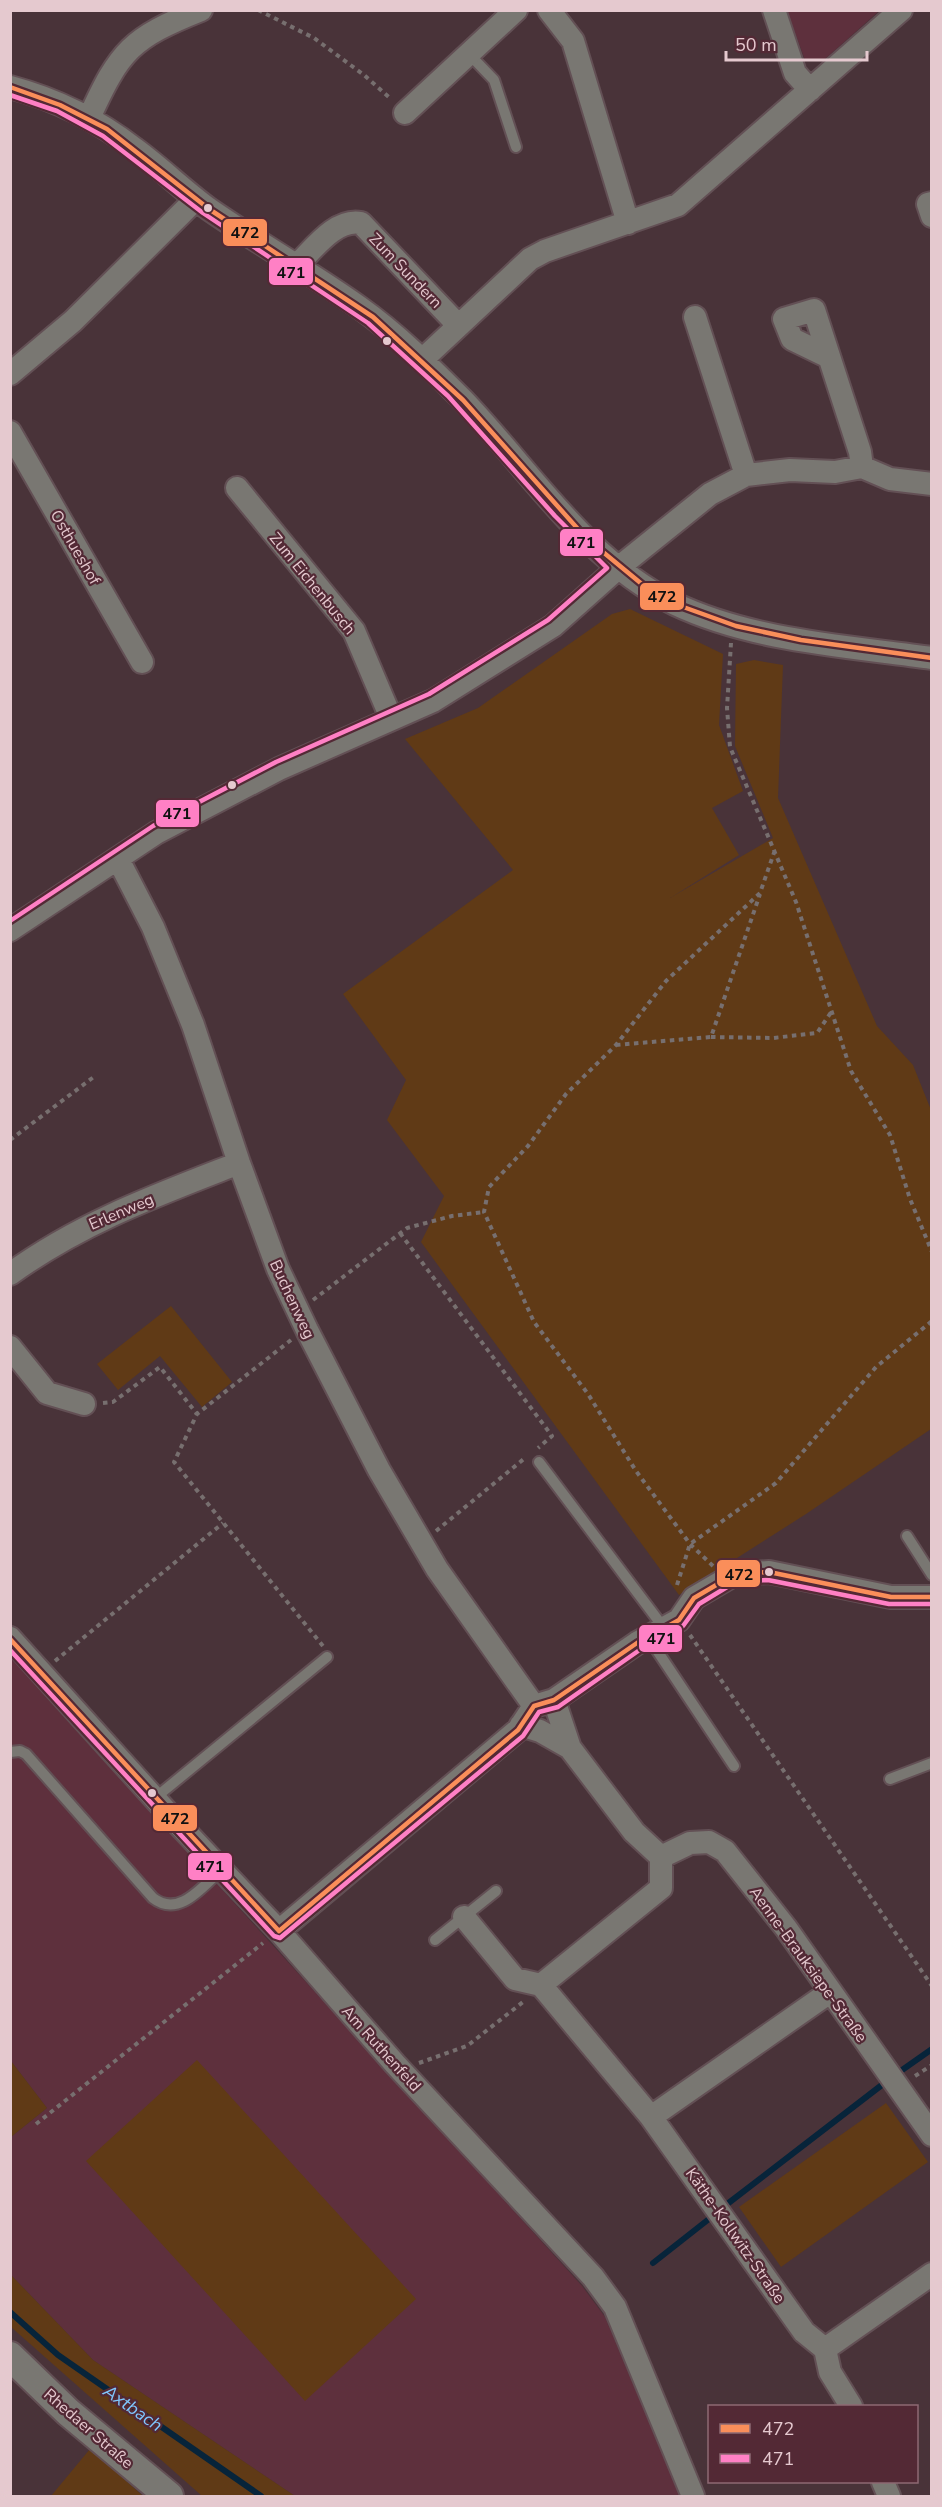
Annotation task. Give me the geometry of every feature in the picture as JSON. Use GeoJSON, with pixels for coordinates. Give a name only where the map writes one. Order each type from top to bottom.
{"type":"FeatureCollection","features":[{"type":"Feature","properties":{"kind":"street"},"geometry":{"type":"LineString","coordinates":[[89,118],[109,74],[124,54],[140,39],[201,10]]}},
{"type":"Feature","properties":{"kind":"street"},"geometry":{"type":"LineString","coordinates":[[405,113],[516,10]]}},
{"type":"Feature","properties":{"kind":"street"},"geometry":{"type":"LineString","coordinates":[[549,10],[573,41],[628,223]]}},
{"type":"Feature","properties":{"kind":"street"},"geometry":{"type":"LineString","coordinates":[[774,10],[795,73],[810,90]]}},
{"type":"Feature","properties":{"kind":"street"},"geometry":{"type":"LineString","coordinates":[[422,360],[530,259],[545,251],[678,205],[901,10]]}},
{"type":"Feature","properties":{"kind":"street"},"geometry":{"type":"LineString","coordinates":[[10,87],[89,118],[134,148],[196,199],[295,267],[359,307],[422,360],[465,402],[584,537],[618,568],[675,603],[732,625],[781,635],[932,658]]}},
{"type":"Feature","properties":{"kind":"street"},"geometry":{"type":"LineString","coordinates":[[10,374],[73,321],[196,199]]}},
{"type":"Feature","properties":{"kind":"street"},"geometry":{"type":"LineString","coordinates":[[932,203],[928,204],[932,216]]}},
{"type":"Feature","properties":{"kind":"street","name":"Zum Sundern"},"geometry":{"type":"LineString","coordinates":[[295,267],[340,225],[350,221],[361,223],[458,325]]}},
{"type":"Feature","properties":{"kind":"street"},"geometry":{"type":"LineString","coordinates":[[695,317],[746,475]]}},
{"type":"Feature","properties":{"kind":"street"},"geometry":{"type":"LineString","coordinates":[[829,357],[860,452],[862,467]]}},
{"type":"Feature","properties":{"kind":"street","name":"Osthueshof"},"geometry":{"type":"LineString","coordinates":[[10,432],[142,662]]}},
{"type":"Feature","properties":{"kind":"street"},"geometry":{"type":"LineString","coordinates":[[10,930],[156,833],[279,770],[433,700],[553,626],[618,568],[710,494],[746,475],[790,470],[835,472],[862,467],[890,478],[932,484]]}},
{"type":"Feature","properties":{"kind":"street","name":"Zum Eichenbusch"},"geometry":{"type":"LineString","coordinates":[[237,488],[354,631],[391,718]]}},
{"type":"Feature","properties":{"kind":"street","name":"Buchenweg"},"geometry":{"type":"LineString","coordinates":[[118,858],[153,927],[193,1025],[239,1163],[278,1269],[302,1321],[379,1470],[437,1569],[544,1703]]}},
{"type":"Feature","properties":{"kind":"street","name":"Erlenweg"},"geometry":{"type":"LineString","coordinates":[[10,1274],[82,1228],[123,1208],[239,1163]]}},
{"type":"Feature","properties":{"kind":"street"},"geometry":{"type":"LineString","coordinates":[[10,1347],[47,1393],[84,1404]]}},
{"type":"Feature","properties":{"kind":"street"},"geometry":{"type":"LineString","coordinates":[[279,1931],[544,1703],[726,1578],[745,1572],[769,1572],[891,1597],[932,1597]]}},
{"type":"Feature","properties":{"kind":"street","name":"Am Ruthenfeld"},"geometry":{"type":"LineString","coordinates":[[10,1638],[279,1931],[403,2073],[593,2277],[615,2307],[693,2496]]}},
{"type":"Feature","properties":{"kind":"street"},"geometry":{"type":"LineString","coordinates":[[464,1917],[515,1979],[534,1984],[661,1888],[661,1857],[634,1832],[570,1748],[544,1703]]}},
{"type":"Feature","properties":{"kind":"street"},"geometry":{"type":"LineString","coordinates":[[521,1725],[540,1731],[570,1748]]}},
{"type":"Feature","properties":{"kind":"street","name":"Aenne-Brauksiepe-Straße"},"geometry":{"type":"LineString","coordinates":[[661,1857],[690,1843],[700,1842],[709,1842],[725,1851],[786,1928],[932,2135]]}},
{"type":"Feature","properties":{"kind":"street","name":"Käthe-Kollwitz-Straße"},"geometry":{"type":"LineString","coordinates":[[534,1984],[651,2116],[804,2332],[825,2349]]}},
{"type":"Feature","properties":{"kind":"street"},"geometry":{"type":"LineString","coordinates":[[651,2116],[830,1992]]}},
{"type":"Feature","properties":{"kind":"street"},"geometry":{"type":"LineString","coordinates":[[850,2405],[831,2372],[825,2349],[932,2274]]}},
{"type":"Feature","properties":{"kind":"street","name":"Rhedaer Straße"},"geometry":{"type":"LineString","coordinates":[[10,2356],[68,2412],[169,2496]]}},
{"type":"Feature","properties":{"kind":"lane"},"geometry":{"type":"LineString","coordinates":[[469,54],[494,80],[516,147]]}},
{"type":"Feature","properties":{"kind":"lane"},"geometry":{"type":"LineString","coordinates":[[539,1462],[661,1624],[734,1766]]}},
{"type":"Feature","properties":{"kind":"lane"},"geometry":{"type":"LineString","coordinates":[[908,1536],[932,1575]]}},
{"type":"Feature","properties":{"kind":"lane"},"geometry":{"type":"LineString","coordinates":[[155,1798],[327,1657]]}},
{"type":"Feature","properties":{"kind":"lane"},"geometry":{"type":"LineString","coordinates":[[10,1752],[20,1751],[27,1754],[153,1898],[163,1906],[175,1906],[192,1897],[221,1870]]}},
{"type":"Feature","properties":{"kind":"lane"},"geometry":{"type":"LineString","coordinates":[[890,1779],[932,1763]]}},
{"type":"Feature","properties":{"kind":"lane"},"geometry":{"type":"LineString","coordinates":[[435,1940],[496,1891]]}},
{"type":"Feature","properties":{"kind":"path"},"geometry":{"type":"LineString","coordinates":[[258,10],[314,38],[364,75],[405,113]]}},
{"type":"Feature","properties":{"kind":"path"},"geometry":{"type":"LineString","coordinates":[[732,625],[727,708],[729,747],[796,902],[851,1071],[890,1135],[910,1199],[932,1252]]}},
{"type":"Feature","properties":{"kind":"path"},"geometry":{"type":"LineString","coordinates":[[711,1037],[775,850]]}},
{"type":"Feature","properties":{"kind":"path"},"geometry":{"type":"LineString","coordinates":[[726,1578],[690,1544],[636,1471],[588,1394],[534,1322],[483,1212],[489,1187],[528,1146],[566,1094],[616,1045],[666,981],[760,893]]}},
{"type":"Feature","properties":{"kind":"path"},"geometry":{"type":"LineString","coordinates":[[616,1045],[711,1037],[773,1038],[817,1033],[833,1010]]}},
{"type":"Feature","properties":{"kind":"path"},"geometry":{"type":"LineString","coordinates":[[10,1140],[95,1076]]}},
{"type":"Feature","properties":{"kind":"path"},"geometry":{"type":"LineString","coordinates":[[327,1657],[327,1651],[174,1462],[197,1414],[289,1341],[302,1321],[407,1227],[483,1212]]}},
{"type":"Feature","properties":{"kind":"path"},"geometry":{"type":"LineString","coordinates":[[400,1233],[552,1436],[422,1543]]}},
{"type":"Feature","properties":{"kind":"path"},"geometry":{"type":"LineString","coordinates":[[932,1321],[876,1367],[776,1483],[690,1544],[675,1591],[661,1624],[932,1986]]}},
{"type":"Feature","properties":{"kind":"path"},"geometry":{"type":"LineString","coordinates":[[84,1404],[113,1402],[160,1367],[197,1414]]}},
{"type":"Feature","properties":{"kind":"path"},"geometry":{"type":"LineString","coordinates":[[41,1672],[223,1523]]}},
{"type":"Feature","properties":{"kind":"path"},"geometry":{"type":"LineString","coordinates":[[36,2124],[279,1931]]}},
{"type":"Feature","properties":{"kind":"path"},"geometry":{"type":"LineString","coordinates":[[403,2073],[411,2066],[467,2046],[524,2001],[534,1984]]}},
{"type":"Feature","properties":{"kind":"shaded area"},"geometry":{"type":"Polygon","coordinates":[[[787,10],[879,11],[825,59],[805,60],[787,10]]]}},
{"type":"Feature","properties":{"kind":"shaded area"},"geometry":{"type":"Polygon","coordinates":[[[630,609],[723,654],[719,725],[743,791],[712,808],[739,855],[670,898],[773,838],[735,746],[736,664],[754,660],[783,665],[778,798],[877,1026],[913,1065],[931,1110],[931,1429],[806,1514],[679,1595],[421,1242],[444,1196],[387,1120],[406,1080],[343,994],[513,870],[405,739],[478,708],[612,614],[630,609]]]}},
{"type":"Feature","properties":{"kind":"shaded area"},"geometry":{"type":"Polygon","coordinates":[[[171,1306],[232,1382],[202,1407],[160,1356],[118,1390],[97,1364],[171,1306]]]}},
{"type":"Feature","properties":{"kind":"shaded area"},"geometry":{"type":"Polygon","coordinates":[[[10,1656],[582,2286],[605,2317],[680,2496],[295,2496],[93,2360],[11,2275],[11,2137],[47,2108],[11,2061],[10,1656]]]}},
{"type":"Feature","properties":{"kind":"shaded area"},"geometry":{"type":"Polygon","coordinates":[[[197,2060],[416,2299],[305,2401],[86,2161],[197,2060]]]}},
{"type":"Feature","properties":{"kind":"shaded area"},"geometry":{"type":"Polygon","coordinates":[[[11,2061],[47,2108],[11,2137],[11,2061]]]}},
{"type":"Feature","properties":{"kind":"shaded area"},"geometry":{"type":"Polygon","coordinates":[[[886,2103],[928,2162],[781,2267],[739,2207],[886,2103]]]}},
{"type":"Feature","properties":{"kind":"shaded area"},"geometry":{"type":"Polygon","coordinates":[[[11,2275],[93,2360],[295,2496],[202,2496],[11,2327],[11,2275]]]}},
{"type":"Feature","properties":{"kind":"shaded area"},"geometry":{"type":"Polygon","coordinates":[[[90,2449],[143,2496],[51,2496],[90,2449]]]}},
{"type":"Feature","properties":{"kind":"waterway"},"geometry":{"type":"LineString","coordinates":[[895,2075],[932,2049]]}},
{"type":"Feature","properties":{"kind":"waterway"},"geometry":{"type":"LineString","coordinates":[[722,2208],[887,2081]]}},
{"type":"Feature","properties":{"kind":"waterway"},"geometry":{"type":"LineString","coordinates":[[653,2263],[714,2215]]}},
{"type":"Feature","properties":{"kind":"waterway","name":"Axtbach"},"geometry":{"type":"LineString","coordinates":[[10,2312],[58,2355],[261,2496]]}},
{"type":"Feature","properties":{"kind":"transit line","name":"472"},"geometry":{"type":"LineString","coordinates":[[10,87],[60,105],[107,129],[209,209],[373,317],[463,400],[586,538],[643,585],[675,604],[736,626],[801,640],[932,658]]}},
{"type":"Feature","properties":{"kind":"transit line","name":"471"},"geometry":{"type":"LineString","coordinates":[[10,95],[57,111],[103,136],[203,213],[368,323],[448,396],[555,516],[607,568],[548,620],[429,694],[276,762],[153,826],[10,921]]}},
{"type":"Feature","properties":{"kind":"transit line","name":"472"},"geometry":{"type":"LineString","coordinates":[[279,1931],[518,1730],[534,1706],[554,1700],[637,1643],[679,1620],[694,1598],[735,1574],[769,1572],[891,1597],[932,1597]]}},
{"type":"Feature","properties":{"kind":"transit line","name":"471"},"geometry":{"type":"LineString","coordinates":[[10,1650],[274,1936],[280,1938],[523,1736],[539,1712],[558,1707],[641,1649],[683,1626],[699,1604],[737,1581],[768,1580],[889,1604],[932,1604]]}},
{"type":"Feature","properties":{"kind":"transit line","name":"472"},"geometry":{"type":"LineString","coordinates":[[10,1639],[279,1931]]}}]}
